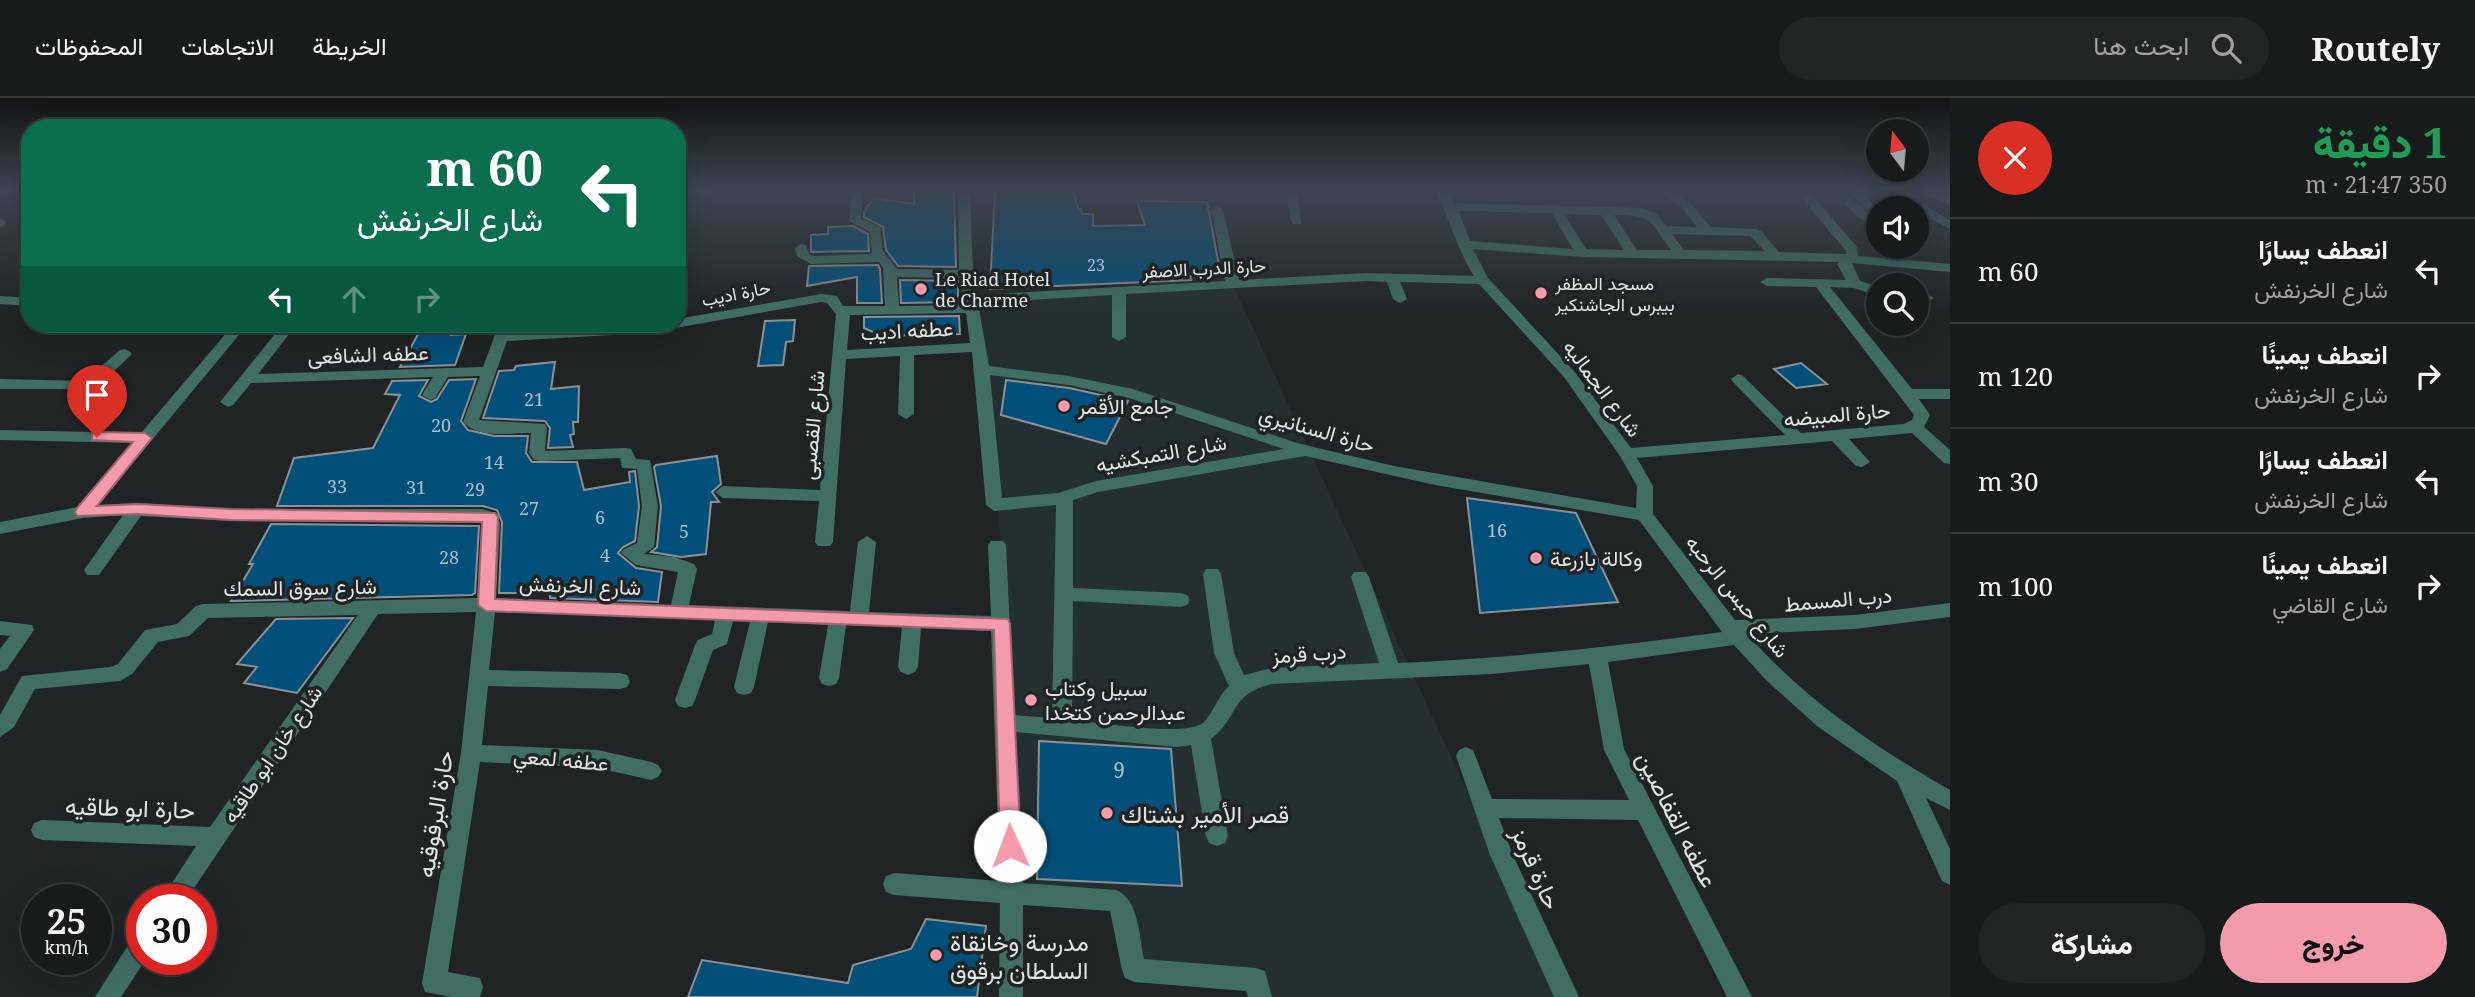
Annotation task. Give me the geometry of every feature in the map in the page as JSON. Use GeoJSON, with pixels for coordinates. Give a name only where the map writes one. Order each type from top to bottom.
{"type":"FeatureCollection","features":[{"type":"Feature","properties":{"kind":"street"},"geometry":{"type":"LineString","coordinates":[[876,232],[877,252],[889,264],[892,310]]}},
{"type":"Feature","properties":{"kind":"street"},"geometry":{"type":"LineString","coordinates":[[965,232],[966,274],[982,370]]}},
{"type":"Feature","properties":{"kind":"street"},"geometry":{"type":"LineString","coordinates":[[1222,232],[1233,285]]}},
{"type":"Feature","properties":{"kind":"street","name":"شارع الجماليه"},"geometry":{"type":"LineString","coordinates":[[1461,232],[1471,261],[1483,280],[1569,374],[1627,454],[1645,486],[1644,515]]}},
{"type":"Feature","properties":{"kind":"street"},"geometry":{"type":"LineString","coordinates":[[1569,232],[1582,253]]}},
{"type":"Feature","properties":{"kind":"street"},"geometry":{"type":"LineString","coordinates":[[1619,232],[1633,253]]}},
{"type":"Feature","properties":{"kind":"street"},"geometry":{"type":"LineString","coordinates":[[1663,232],[1680,254]]}},
{"type":"Feature","properties":{"kind":"street"},"geometry":{"type":"LineString","coordinates":[[1752,232],[1774,254]]}},
{"type":"Feature","properties":{"kind":"street"},"geometry":{"type":"LineString","coordinates":[[1838,232],[1850,245],[1853,254],[1844,264],[1855,284]]}},
{"type":"Feature","properties":{"kind":"street"},"geometry":{"type":"LineString","coordinates":[[1466,245],[1582,253],[1774,254],[1950,268]]}},
{"type":"Feature","properties":{"kind":"street"},"geometry":{"type":"LineString","coordinates":[[801,248],[803,256],[811,260],[882,258]]}},
{"type":"Feature","properties":{"kind":"street"},"geometry":{"type":"LineString","coordinates":[[1905,259],[1910,264]]}},
{"type":"Feature","properties":{"kind":"street"},"geometry":{"type":"LineString","coordinates":[[890,272],[966,274]]}},
{"type":"Feature","properties":{"kind":"street"},"geometry":{"type":"LineString","coordinates":[[1392,277],[1400,299]]}},
{"type":"Feature","properties":{"kind":"street","name":"حارة الدرب الاصفر"},"geometry":{"type":"LineString","coordinates":[[971,304],[1119,291],[1392,277],[1483,280]]}},
{"type":"Feature","properties":{"kind":"street"},"geometry":{"type":"LineString","coordinates":[[1767,282],[1855,284],[1866,288]]}},
{"type":"Feature","properties":{"kind":"street","name":"حارة المبيضه"},"geometry":{"type":"LineString","coordinates":[[1627,454],[1915,427],[1922,415],[1821,285]]}},
{"type":"Feature","properties":{"kind":"street"},"geometry":{"type":"LineString","coordinates":[[1119,291],[1119,337]]}},
{"type":"Feature","properties":{"kind":"street","name":"حارة اديب"},"geometry":{"type":"LineString","coordinates":[[686,322],[821,298],[832,299],[838,310],[843,311],[971,304]]}},
{"type":"Feature","properties":{"kind":"street"},"geometry":{"type":"LineString","coordinates":[[3,303],[21,302]]}},
{"type":"Feature","properties":{"kind":"street","name":"شارع القصبى"},"geometry":{"type":"LineString","coordinates":[[824,542],[843,311]]}},
{"type":"Feature","properties":{"kind":"street"},"geometry":{"type":"LineString","coordinates":[[83,512],[233,333]]}},
{"type":"Feature","properties":{"kind":"street"},"geometry":{"type":"LineString","coordinates":[[228,402],[283,333]]}},
{"type":"Feature","properties":{"kind":"street"},"geometry":{"type":"LineString","coordinates":[[503,333],[472,419],[474,425],[539,428],[537,453],[540,456],[625,453],[628,464],[644,464],[650,506],[645,547],[630,553],[643,561],[680,564],[688,569],[679,611]]}},
{"type":"Feature","properties":{"kind":"street","name":"عطفه اديب"},"geometry":{"type":"LineString","coordinates":[[839,355],[978,347]]}},
{"type":"Feature","properties":{"kind":"street"},"geometry":{"type":"LineString","coordinates":[[906,414],[907,351]]}},
{"type":"Feature","properties":{"kind":"street"},"geometry":{"type":"LineString","coordinates":[[0,384],[81,387],[94,382],[125,353]]}},
{"type":"Feature","properties":{"kind":"street","name":"حارة السنانيري"},"geometry":{"type":"LineString","coordinates":[[982,370],[1122,391],[1307,451],[1457,486],[1644,515]]}},
{"type":"Feature","properties":{"kind":"street","name":"شارع التمبكشيه"},"geometry":{"type":"LineString","coordinates":[[982,370],[994,505],[1065,498],[1096,487],[1307,451]]}},
{"type":"Feature","properties":{"kind":"street","name":"عطفه الشافعى"},"geometry":{"type":"LineString","coordinates":[[248,379],[490,371]]}},
{"type":"Feature","properties":{"kind":"street"},"geometry":{"type":"LineString","coordinates":[[430,395],[443,372]]}},
{"type":"Feature","properties":{"kind":"street"},"geometry":{"type":"LineString","coordinates":[[1738,379],[1798,439]]}},
{"type":"Feature","properties":{"kind":"street"},"geometry":{"type":"LineString","coordinates":[[1908,394],[1950,394]]}},
{"type":"Feature","properties":{"kind":"street"},"geometry":{"type":"LineString","coordinates":[[1915,427],[1950,459]]}},
{"type":"Feature","properties":{"kind":"street"},"geometry":{"type":"LineString","coordinates":[[0,435],[145,438]]}},
{"type":"Feature","properties":{"kind":"street"},"geometry":{"type":"LineString","coordinates":[[1836,435],[1862,462]]}},
{"type":"Feature","properties":{"kind":"street"},"geometry":{"type":"LineString","coordinates":[[723,492],[827,496]]}},
{"type":"Feature","properties":{"kind":"street"},"geometry":{"type":"LineString","coordinates":[[1062,727],[1065,498]]}},
{"type":"Feature","properties":{"kind":"street"},"geometry":{"type":"LineString","coordinates":[[93,570],[138,509]]}},
{"type":"Feature","properties":{"kind":"street","name":"شارع الخرنفش"},"geometry":{"type":"LineString","coordinates":[[0,528],[83,512],[138,509],[231,514],[486,515],[490,517],[491,523],[486,605],[1002,624]]}},
{"type":"Feature","properties":{"kind":"street","name":"شارع حبس الرحبه"},"geometry":{"type":"LineString","coordinates":[[1644,515],[1734,633],[1773,675],[1824,720],[1905,775],[1950,801]]}},
{"type":"Feature","properties":{"kind":"street"},"geometry":{"type":"LineString","coordinates":[[859,618],[867,542]]}},
{"type":"Feature","properties":{"kind":"street"},"geometry":{"type":"LineString","coordinates":[[997,545],[1007,723],[1012,895],[1011,997]]}},
{"type":"Feature","properties":{"kind":"street"},"geometry":{"type":"LineString","coordinates":[[1007,723],[1177,738],[1200,736],[1211,728],[1240,688],[1224,653],[1212,574]]}},
{"type":"Feature","properties":{"kind":"street"},"geometry":{"type":"LineString","coordinates":[[1360,577],[1391,671]]}},
{"type":"Feature","properties":{"kind":"street"},"geometry":{"type":"LineString","coordinates":[[1064,594],[1181,600]]}},
{"type":"Feature","properties":{"kind":"street","name":"شارع سوق السمك"},"geometry":{"type":"LineString","coordinates":[[0,729],[29,682],[113,675],[121,672],[152,635],[182,631],[203,611],[486,605]]}},
{"type":"Feature","properties":{"kind":"street","name":"حارة البرقوقيه"},"geometry":{"type":"LineString","coordinates":[[468,997],[471,987],[434,983],[471,752],[486,605]]}},
{"type":"Feature","properties":{"kind":"street","name":"شارع خان ابو طاقيه"},"geometry":{"type":"LineString","coordinates":[[184,884],[372,609]]}},
{"type":"Feature","properties":{"kind":"street","name":"درب المسمط"},"geometry":{"type":"LineString","coordinates":[[1597,655],[1734,633],[1950,610]]}},
{"type":"Feature","properties":{"kind":"street"},"geometry":{"type":"LineString","coordinates":[[685,700],[705,645],[720,639],[726,613]]}},
{"type":"Feature","properties":{"kind":"street"},"geometry":{"type":"LineString","coordinates":[[744,687],[761,614]]}},
{"type":"Feature","properties":{"kind":"street"},"geometry":{"type":"LineString","coordinates":[[829,678],[838,617]]}},
{"type":"Feature","properties":{"kind":"street"},"geometry":{"type":"LineString","coordinates":[[908,667],[912,620]]}},
{"type":"Feature","properties":{"kind":"street"},"geometry":{"type":"LineString","coordinates":[[0,628],[25,629],[0,664]]}},
{"type":"Feature","properties":{"kind":"street","name":"درب قرمز"},"geometry":{"type":"LineString","coordinates":[[1240,688],[1247,682],[1272,676],[1492,666],[1597,655]]}},
{"type":"Feature","properties":{"kind":"street","name":"عطفه القفاصين"},"geometry":{"type":"LineString","coordinates":[[1597,655],[1614,750],[1740,997]]}},
{"type":"Feature","properties":{"kind":"street"},"geometry":{"type":"LineString","coordinates":[[478,678],[620,681]]}},
{"type":"Feature","properties":{"kind":"street"},"geometry":{"type":"LineString","coordinates":[[1200,736],[1217,836]]}},
{"type":"Feature","properties":{"kind":"street","name":"عطفه لمعي"},"geometry":{"type":"LineString","coordinates":[[471,752],[598,759],[651,771]]}},
{"type":"Feature","properties":{"kind":"street","name":"حارة قرمز"},"geometry":{"type":"LineString","coordinates":[[1466,756],[1501,855],[1567,997]]}},
{"type":"Feature","properties":{"kind":"street"},"geometry":{"type":"LineString","coordinates":[[1905,775],[1950,874]]}},
{"type":"Feature","properties":{"kind":"street"},"geometry":{"type":"LineString","coordinates":[[1484,808],[1644,810]]}},
{"type":"Feature","properties":{"kind":"street","name":"حارة ابو طاقيه"},"geometry":{"type":"LineString","coordinates":[[42,830],[215,837]]}},
{"type":"Feature","properties":{"kind":"street"},"geometry":{"type":"LineString","coordinates":[[894,884],[1118,901],[1134,970],[1255,980],[1260,997]]}},
{"type":"Feature","properties":{"kind":"street"},"geometry":{"type":"LineString","coordinates":[[107,997],[126,968]]}},
{"type":"Feature","properties":{"kind":"shaded area"},"geometry":{"type":"Polygon","coordinates":[[[1233,285],[1562,997],[1256,997],[1255,984],[1130,973],[1111,904],[1023,901],[1009,639],[988,390],[976,302],[1233,285]]]}},
{"type":"Feature","properties":{"kind":"building"},"geometry":{"type":"Polygon","coordinates":[[[864,232],[868,234],[869,251],[811,252],[811,235],[864,232]]]}},
{"type":"Feature","properties":{"kind":"building"},"geometry":{"type":"Polygon","coordinates":[[[884,232],[955,232],[956,267],[898,266],[886,250],[884,232]]]}},
{"type":"Feature","properties":{"kind":"building"},"geometry":{"type":"Polygon","coordinates":[[[993,232],[1213,232],[1221,276],[1190,276],[1191,280],[990,289],[993,232]]]}},
{"type":"Feature","properties":{"kind":"building"},"geometry":{"type":"Polygon","coordinates":[[[878,265],[882,303],[857,303],[857,277],[807,286],[809,266],[878,265]]]}},
{"type":"Feature","properties":{"kind":"building"},"geometry":{"type":"Polygon","coordinates":[[[900,280],[958,281],[958,302],[901,303],[900,280]]]}},
{"type":"Feature","properties":{"kind":"building"},"geometry":{"type":"Polygon","coordinates":[[[959,316],[960,334],[882,336],[864,328],[864,317],[959,316]]]}},
{"type":"Feature","properties":{"kind":"building"},"geometry":{"type":"Polygon","coordinates":[[[795,320],[793,341],[786,342],[783,365],[758,366],[765,321],[795,320]]]}},
{"type":"Feature","properties":{"kind":"building"},"geometry":{"type":"Polygon","coordinates":[[[419,333],[466,334],[455,365],[400,367],[419,333]]]}},
{"type":"Feature","properties":{"kind":"building"},"geometry":{"type":"Polygon","coordinates":[[[555,362],[551,389],[579,386],[578,422],[573,422],[574,434],[570,435],[573,447],[548,448],[550,428],[545,421],[483,418],[499,371],[514,370],[516,366],[555,362]]]}},
{"type":"Feature","properties":{"kind":"building"},"geometry":{"type":"Polygon","coordinates":[[[1801,363],[1827,384],[1796,388],[1774,369],[1801,363]]]}},
{"type":"Feature","properties":{"kind":"building"},"geometry":{"type":"Polygon","coordinates":[[[476,379],[461,421],[468,430],[494,436],[528,436],[526,453],[532,462],[577,462],[584,490],[630,482],[629,472],[635,471],[639,506],[635,541],[618,553],[636,568],[662,572],[658,602],[550,598],[550,593],[499,593],[502,522],[497,510],[483,506],[277,506],[294,458],[373,448],[400,395],[385,394],[392,381],[428,380],[419,396],[431,402],[437,399],[449,380],[476,379]]]}},
{"type":"Feature","properties":{"kind":"building","name":"جامع الأقمر"},"geometry":{"type":"Polygon","coordinates":[[[1006,380],[1069,388],[1128,401],[1106,444],[1001,415],[1006,380]]]}},
{"type":"Feature","properties":{"kind":"building"},"geometry":{"type":"Polygon","coordinates":[[[717,456],[721,484],[712,492],[719,502],[711,502],[706,554],[681,557],[651,552],[657,547],[661,506],[654,467],[717,456]]]}},
{"type":"Feature","properties":{"kind":"building","name":"وكالة بازرعة"},"geometry":{"type":"Polygon","coordinates":[[[1467,498],[1576,513],[1618,602],[1480,613],[1467,498]]]}},
{"type":"Feature","properties":{"kind":"building"},"geometry":{"type":"Polygon","coordinates":[[[271,524],[479,526],[475,593],[231,601],[253,564],[249,564],[271,524]]]}},
{"type":"Feature","properties":{"kind":"building"},"geometry":{"type":"Polygon","coordinates":[[[353,618],[297,693],[244,683],[257,667],[237,664],[276,619],[353,618]]]}},
{"type":"Feature","properties":{"kind":"building","name":"قصر الأمير بشتاك"},"geometry":{"type":"Polygon","coordinates":[[[1039,741],[1171,749],[1182,886],[1037,879],[1039,741]]]}},
{"type":"Feature","properties":{"kind":"building","name":"مدرسة وخانقاة السلطان برقوق"},"geometry":{"type":"Polygon","coordinates":[[[926,919],[986,926],[977,997],[688,997],[702,960],[848,983],[853,965],[911,949],[926,919]]]}},
{"type":"Feature","properties":{"kind":"place","name":"Le Riad Hotel de Charme"},"geometry":{"type":"Point","coordinates":[921,289]}},
{"type":"Feature","properties":{"kind":"place","name":"مسجد المظفر بيبرس الجاشنكير"},"geometry":{"type":"Point","coordinates":[1541,293]}},
{"type":"Feature","properties":{"kind":"place","name":"جامع الأقمر"},"geometry":{"type":"Point","coordinates":[1064,406]}},
{"type":"Feature","properties":{"kind":"place","name":"وكالة بازرعة"},"geometry":{"type":"Point","coordinates":[1536,558]}},
{"type":"Feature","properties":{"kind":"place","name":"سبيل وكتاب عبدالرحمن كتخدا"},"geometry":{"type":"Point","coordinates":[1031,700]}},
{"type":"Feature","properties":{"kind":"place","name":"قصر الأمير بشتاك"},"geometry":{"type":"Point","coordinates":[1107,813]}},
{"type":"Feature","properties":{"kind":"place","name":"مدرسة وخانقاة السلطان برقوق"},"geometry":{"type":"Point","coordinates":[936,955]}},
{"type":"Feature","properties":{"kind":"route"},"geometry":{"type":"LineString","coordinates":[[97,437],[145,438],[83,512],[138,509],[231,514],[482,514],[490,517],[486,605],[1002,624],[1010,846]]}}]}
